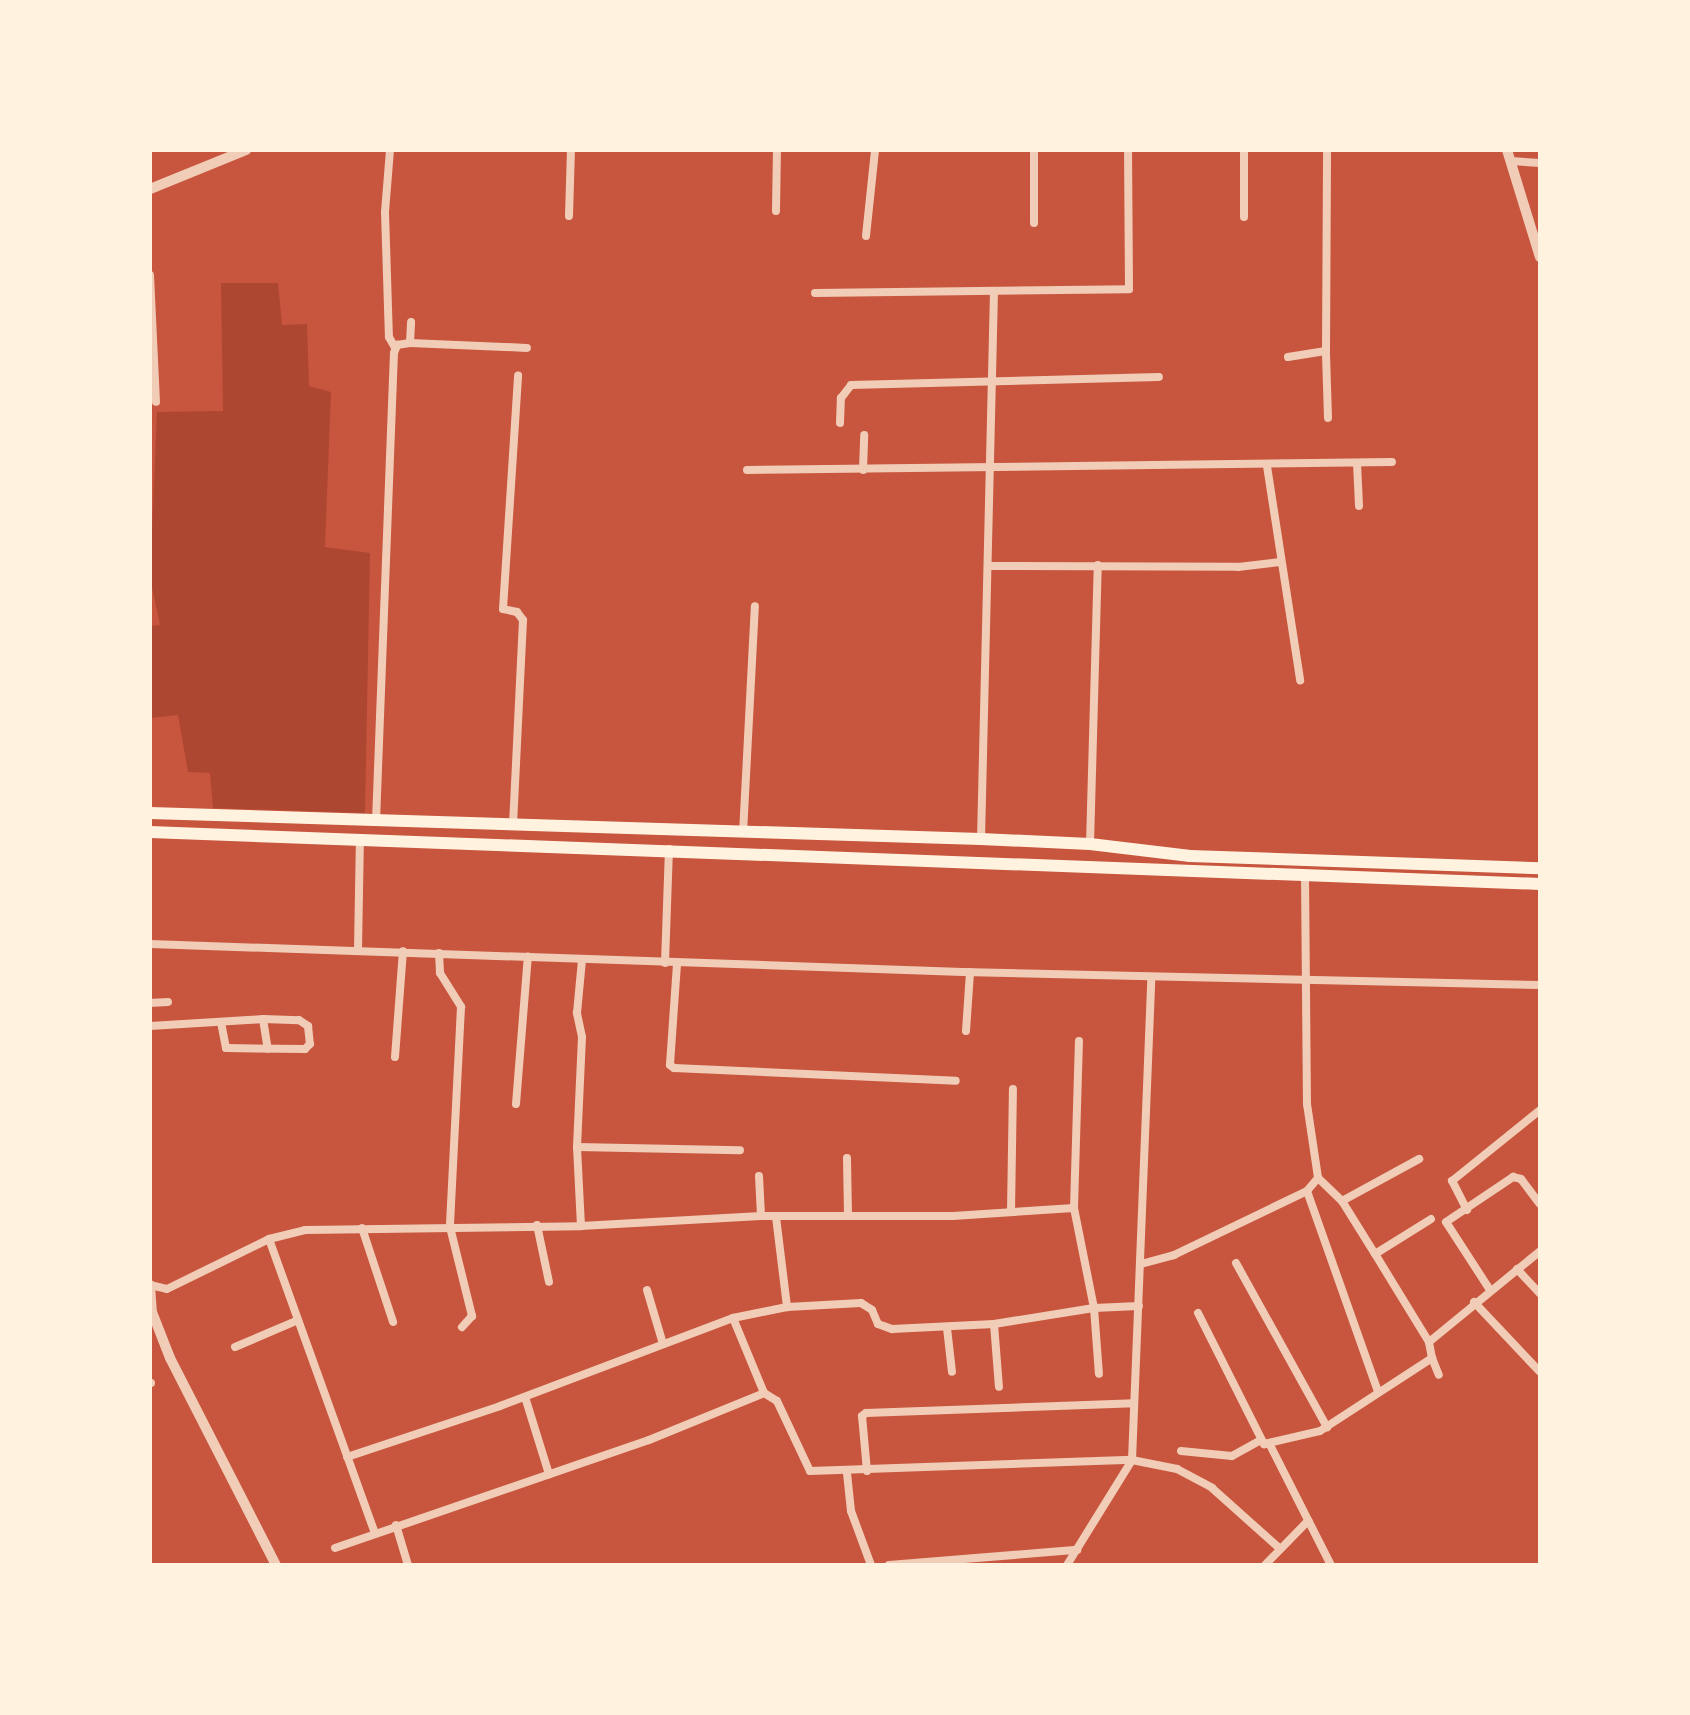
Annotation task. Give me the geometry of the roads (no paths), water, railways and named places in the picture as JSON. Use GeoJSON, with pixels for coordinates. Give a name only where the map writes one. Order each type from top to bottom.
{"type":"FeatureCollection","features":[{"type":"Feature","properties":{"kind":"main road"},"geometry":{"type":"LineString","coordinates":[[150,813],[743,834],[981,839],[1090,844],[1190,856],[1540,868]]}},
{"type":"Feature","properties":{"kind":"main road"},"geometry":{"type":"LineString","coordinates":[[150,832],[669,848],[1192,873],[1540,884]]}},
{"type":"Feature","properties":{"kind":"main road"},"geometry":{"type":"LineString","coordinates":[[1190,856],[1192,873]]}},
{"type":"Feature","properties":{"kind":"street"},"geometry":{"type":"LineString","coordinates":[[150,189],[232,153],[246,150]]}},
{"type":"Feature","properties":{"kind":"street"},"geometry":{"type":"LineString","coordinates":[[376,821],[395,348],[389,337],[386,248],[390,150]]}},
{"type":"Feature","properties":{"kind":"street"},"geometry":{"type":"LineString","coordinates":[[569,216],[571,150]]}},
{"type":"Feature","properties":{"kind":"street"},"geometry":{"type":"LineString","coordinates":[[776,211],[777,150]]}},
{"type":"Feature","properties":{"kind":"street"},"geometry":{"type":"LineString","coordinates":[[866,236],[875,150]]}},
{"type":"Feature","properties":{"kind":"street"},"geometry":{"type":"LineString","coordinates":[[1034,150],[1034,223]]}},
{"type":"Feature","properties":{"kind":"street"},"geometry":{"type":"LineString","coordinates":[[815,293],[1129,289],[1128,150]]}},
{"type":"Feature","properties":{"kind":"street"},"geometry":{"type":"LineString","coordinates":[[1244,150],[1244,217]]}},
{"type":"Feature","properties":{"kind":"street"},"geometry":{"type":"LineString","coordinates":[[1327,150],[1328,418]]}},
{"type":"Feature","properties":{"kind":"street"},"geometry":{"type":"LineString","coordinates":[[1509,155],[1540,163]]}},
{"type":"Feature","properties":{"kind":"street"},"geometry":{"type":"LineString","coordinates":[[1509,155],[1540,257]]}},
{"type":"Feature","properties":{"kind":"street"},"geometry":{"type":"LineString","coordinates":[[150,275],[156,402]]}},
{"type":"Feature","properties":{"kind":"street"},"geometry":{"type":"LineString","coordinates":[[981,839],[994,469],[994,292]]}},
{"type":"Feature","properties":{"kind":"street"},"geometry":{"type":"LineString","coordinates":[[410,343],[411,322]]}},
{"type":"Feature","properties":{"kind":"street"},"geometry":{"type":"LineString","coordinates":[[395,348],[410,343],[527,348]]}},
{"type":"Feature","properties":{"kind":"street"},"geometry":{"type":"LineString","coordinates":[[1288,357],[1326,354]]}},
{"type":"Feature","properties":{"kind":"street"},"geometry":{"type":"LineString","coordinates":[[513,825],[523,620],[517,612],[503,609],[518,375]]}},
{"type":"Feature","properties":{"kind":"street"},"geometry":{"type":"LineString","coordinates":[[840,423],[841,398],[851,385],[1159,377]]}},
{"type":"Feature","properties":{"kind":"street"},"geometry":{"type":"LineString","coordinates":[[863,470],[864,435]]}},
{"type":"Feature","properties":{"kind":"street"},"geometry":{"type":"LineString","coordinates":[[747,470],[1267,466],[1392,462]]}},
{"type":"Feature","properties":{"kind":"street"},"geometry":{"type":"LineString","coordinates":[[1357,463],[1359,506]]}},
{"type":"Feature","properties":{"kind":"street"},"geometry":{"type":"LineString","coordinates":[[1267,466],[1300,680]]}},
{"type":"Feature","properties":{"kind":"street"},"geometry":{"type":"LineString","coordinates":[[991,566],[1238,567],[1280,562]]}},
{"type":"Feature","properties":{"kind":"street"},"geometry":{"type":"LineString","coordinates":[[1090,844],[1098,565]]}},
{"type":"Feature","properties":{"kind":"street"},"geometry":{"type":"LineString","coordinates":[[743,834],[755,606]]}},
{"type":"Feature","properties":{"kind":"street"},"geometry":{"type":"LineString","coordinates":[[358,949],[360,839]]}},
{"type":"Feature","properties":{"kind":"street"},"geometry":{"type":"LineString","coordinates":[[665,963],[669,848]]}},
{"type":"Feature","properties":{"kind":"street"},"geometry":{"type":"LineString","coordinates":[[1305,877],[1307,1104],[1318,1178],[1342,1201],[1375,1254],[1429,1342],[1439,1375]]}},
{"type":"Feature","properties":{"kind":"street"},"geometry":{"type":"LineString","coordinates":[[150,944],[358,949],[677,964],[1540,985]]}},
{"type":"Feature","properties":{"kind":"street"},"geometry":{"type":"LineString","coordinates":[[395,1057],[403,951]]}},
{"type":"Feature","properties":{"kind":"street"},"geometry":{"type":"LineString","coordinates":[[439,953],[440,973],[461,1007],[450,1227],[472,1316],[462,1327]]}},
{"type":"Feature","properties":{"kind":"street"},"geometry":{"type":"LineString","coordinates":[[516,1104],[528,956]]}},
{"type":"Feature","properties":{"kind":"street"},"geometry":{"type":"LineString","coordinates":[[581,1226],[577,1147],[582,960]]}},
{"type":"Feature","properties":{"kind":"street"},"geometry":{"type":"LineString","coordinates":[[677,964],[670,1065],[674,1068],[956,1081]]}},
{"type":"Feature","properties":{"kind":"street"},"geometry":{"type":"LineString","coordinates":[[966,1031],[970,972]]}},
{"type":"Feature","properties":{"kind":"street"},"geometry":{"type":"LineString","coordinates":[[1067,1565],[1132,1460],[1141,1264],[1138,1205],[1151,977]]}},
{"type":"Feature","properties":{"kind":"street"},"geometry":{"type":"LineString","coordinates":[[150,1003],[168,1002]]}},
{"type":"Feature","properties":{"kind":"street"},"geometry":{"type":"LineString","coordinates":[[150,1026],[263,1019],[302,1021],[308,1026],[307,1049],[225,1048],[221,1022]]}},
{"type":"Feature","properties":{"kind":"street"},"geometry":{"type":"LineString","coordinates":[[263,1019],[268,1049]]}},
{"type":"Feature","properties":{"kind":"street"},"geometry":{"type":"LineString","coordinates":[[1079,1041],[1074,1208],[1094,1308],[1099,1374]]}},
{"type":"Feature","properties":{"kind":"street"},"geometry":{"type":"LineString","coordinates":[[1011,1212],[1013,1089]]}},
{"type":"Feature","properties":{"kind":"street"},"geometry":{"type":"LineString","coordinates":[[1467,1210],[1452,1181],[1540,1110]]}},
{"type":"Feature","properties":{"kind":"street"},"geometry":{"type":"LineString","coordinates":[[577,1147],[740,1150]]}},
{"type":"Feature","properties":{"kind":"street"},"geometry":{"type":"LineString","coordinates":[[847,1158],[848,1215]]}},
{"type":"Feature","properties":{"kind":"street"},"geometry":{"type":"LineString","coordinates":[[1342,1201],[1419,1159]]}},
{"type":"Feature","properties":{"kind":"street"},"geometry":{"type":"LineString","coordinates":[[759,1176],[761,1216]]}},
{"type":"Feature","properties":{"kind":"street"},"geometry":{"type":"LineString","coordinates":[[1490,1290],[1446,1222],[1515,1177],[1540,1204]]}},
{"type":"Feature","properties":{"kind":"street"},"geometry":{"type":"LineString","coordinates":[[1141,1264],[1169,1257],[1307,1191],[1318,1178]]}},
{"type":"Feature","properties":{"kind":"street"},"geometry":{"type":"LineString","coordinates":[[1307,1191],[1378,1391]]}},
{"type":"Feature","properties":{"kind":"street"},"geometry":{"type":"LineString","coordinates":[[276,1565],[156,1328],[150,1285],[167,1289],[269,1239],[362,1228],[581,1226],[761,1216],[1074,1208]]}},
{"type":"Feature","properties":{"kind":"street"},"geometry":{"type":"LineString","coordinates":[[776,1217],[787,1307]]}},
{"type":"Feature","properties":{"kind":"street"},"geometry":{"type":"LineString","coordinates":[[1375,1254],[1431,1219]]}},
{"type":"Feature","properties":{"kind":"street"},"geometry":{"type":"LineString","coordinates":[[537,1225],[549,1282]]}},
{"type":"Feature","properties":{"kind":"street"},"geometry":{"type":"LineString","coordinates":[[362,1228],[393,1322]]}},
{"type":"Feature","properties":{"kind":"street"},"geometry":{"type":"LineString","coordinates":[[269,1239],[374,1531]]}},
{"type":"Feature","properties":{"kind":"street"},"geometry":{"type":"LineString","coordinates":[[1429,1342],[1474,1302],[1540,1251]]}},
{"type":"Feature","properties":{"kind":"street"},"geometry":{"type":"LineString","coordinates":[[1236,1263],[1327,1427]]}},
{"type":"Feature","properties":{"kind":"street"},"geometry":{"type":"LineString","coordinates":[[1517,1269],[1540,1294]]}},
{"type":"Feature","properties":{"kind":"street"},"geometry":{"type":"LineString","coordinates":[[647,1290],[663,1344]]}},
{"type":"Feature","properties":{"kind":"street"},"geometry":{"type":"LineString","coordinates":[[1474,1302],[1540,1372]]}},
{"type":"Feature","properties":{"kind":"street"},"geometry":{"type":"LineString","coordinates":[[347,1457],[525,1397],[733,1318],[787,1307],[861,1303],[885,1328],[947,1328],[1094,1308],[1139,1306]]}},
{"type":"Feature","properties":{"kind":"street"},"geometry":{"type":"LineString","coordinates":[[1198,1313],[1259,1441],[1270,1445],[1327,1427],[1432,1358]]}},
{"type":"Feature","properties":{"kind":"street"},"geometry":{"type":"LineString","coordinates":[[733,1318],[764,1393],[777,1401],[810,1471],[836,1470],[847,1473],[1132,1460],[1177,1469],[1212,1488],[1278,1547]]}},
{"type":"Feature","properties":{"kind":"street"},"geometry":{"type":"LineString","coordinates":[[235,1347],[296,1321]]}},
{"type":"Feature","properties":{"kind":"street"},"geometry":{"type":"LineString","coordinates":[[994,1324],[999,1387]]}},
{"type":"Feature","properties":{"kind":"street"},"geometry":{"type":"LineString","coordinates":[[947,1328],[952,1372]]}},
{"type":"Feature","properties":{"kind":"street"},"geometry":{"type":"LineString","coordinates":[[335,1548],[374,1531],[549,1474],[764,1393]]}},
{"type":"Feature","properties":{"kind":"street"},"geometry":{"type":"LineString","coordinates":[[525,1397],[549,1474]]}},
{"type":"Feature","properties":{"kind":"street"},"geometry":{"type":"LineString","coordinates":[[867,1471],[862,1416],[866,1413],[1134,1403]]}},
{"type":"Feature","properties":{"kind":"street"},"geometry":{"type":"LineString","coordinates":[[1181,1451],[1232,1456],[1259,1441]]}},
{"type":"Feature","properties":{"kind":"street"},"geometry":{"type":"LineString","coordinates":[[1270,1445],[1331,1565]]}},
{"type":"Feature","properties":{"kind":"street"},"geometry":{"type":"LineString","coordinates":[[847,1473],[851,1511],[871,1565]]}},
{"type":"Feature","properties":{"kind":"street"},"geometry":{"type":"LineString","coordinates":[[1265,1565],[1278,1547],[1308,1521]]}},
{"type":"Feature","properties":{"kind":"street"},"geometry":{"type":"LineString","coordinates":[[396,1525],[408,1565]]}},
{"type":"Feature","properties":{"kind":"street"},"geometry":{"type":"LineString","coordinates":[[889,1565],[1077,1550]]}}]}
